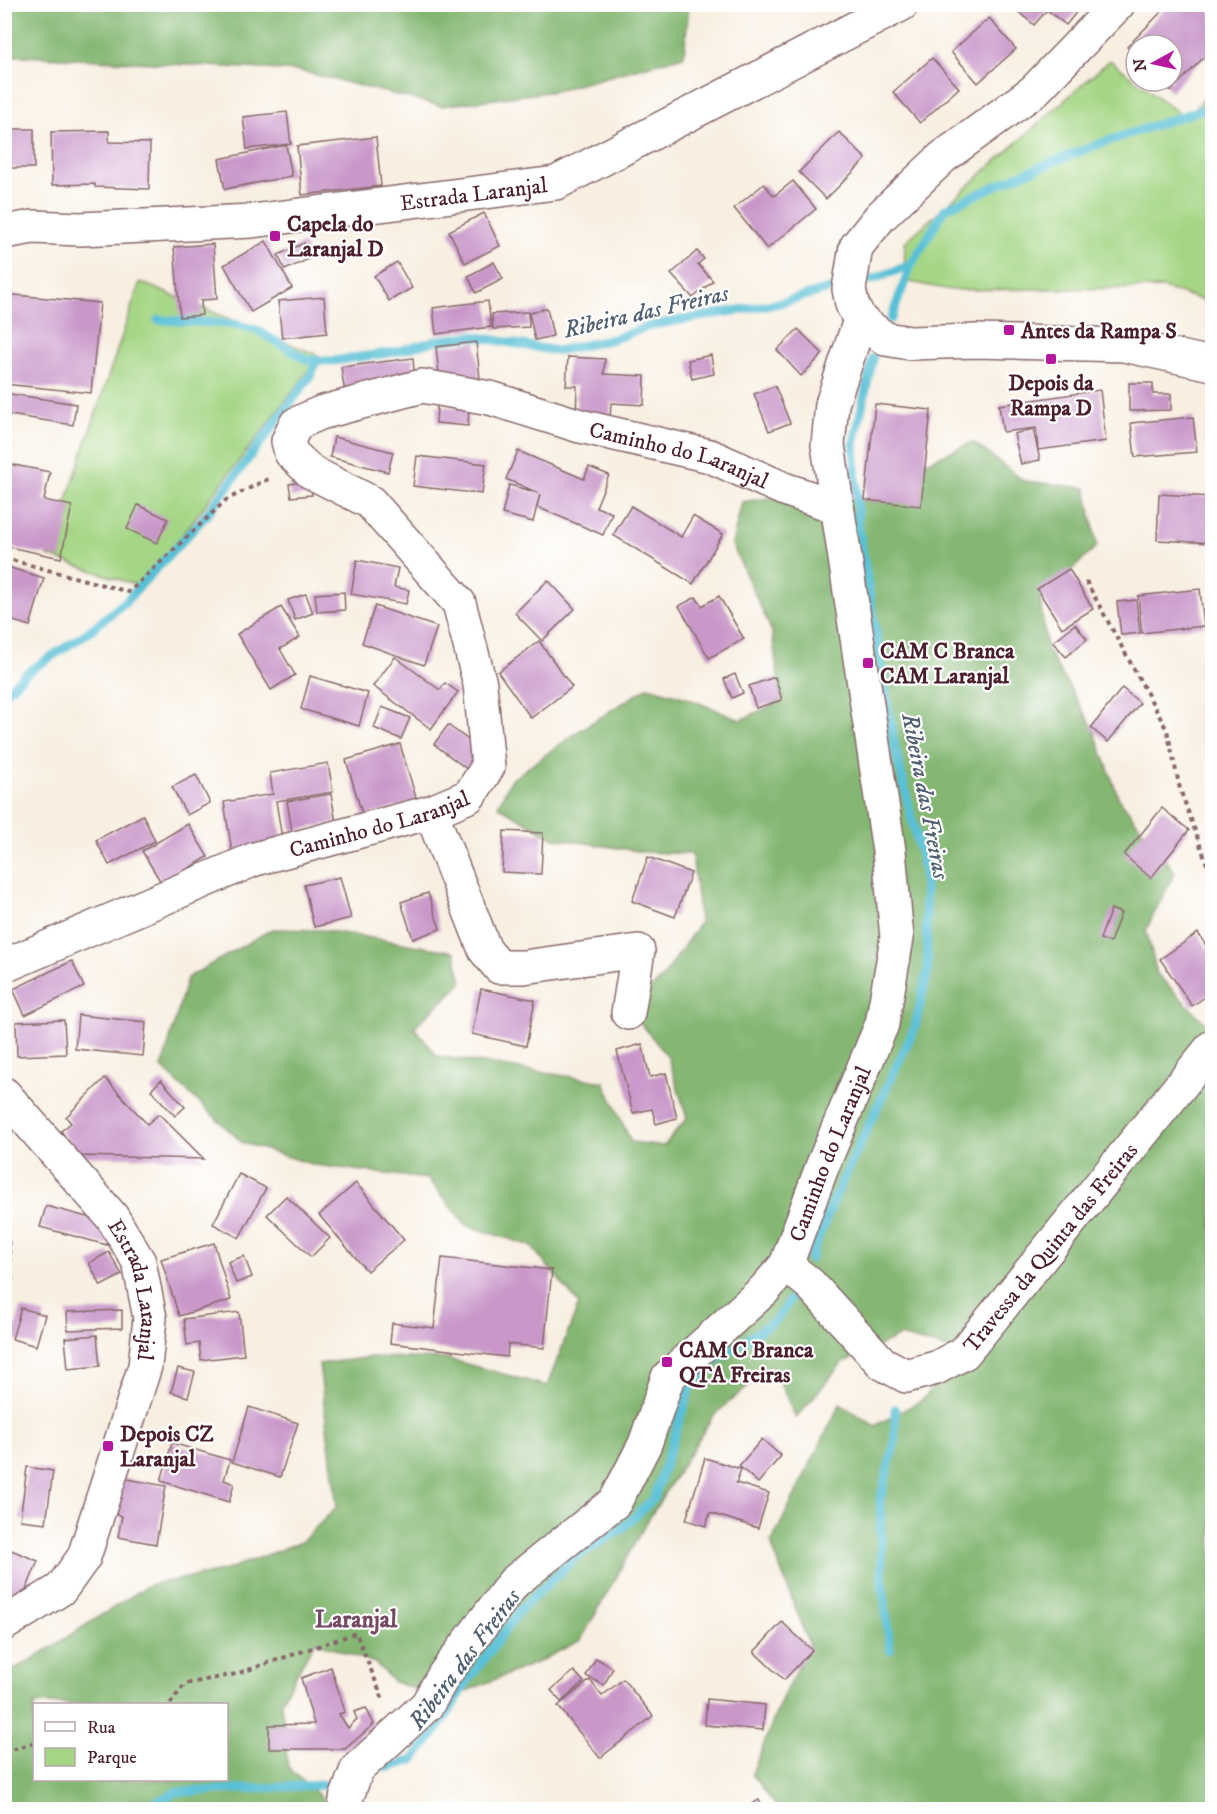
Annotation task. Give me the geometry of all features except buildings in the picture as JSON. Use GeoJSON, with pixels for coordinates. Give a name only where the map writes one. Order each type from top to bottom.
{"type":"FeatureCollection","features":[{"type":"Feature","properties":{"kind":"street","name":"Estrada Laranjal"},"geometry":{"type":"LineString","coordinates":[[4,232],[33,227],[80,229],[252,221],[556,183],[902,4]]}},
{"type":"Feature","properties":{"kind":"street"},"geometry":{"type":"LineString","coordinates":[[1118,4],[1034,91],[943,157],[880,217],[856,247],[851,265],[849,289],[852,304],[860,320],[886,339],[910,343],[977,341],[1124,345],[1212,364]]}},
{"type":"Feature","properties":{"kind":"street","name":"Caminho do Laranjal"},"geometry":{"type":"LineString","coordinates":[[345,1809],[346,1799],[357,1770],[427,1705],[444,1674],[514,1582],[615,1502],[645,1444],[668,1377],[764,1290],[798,1274],[822,1167],[882,1024],[897,938],[889,851],[828,446],[832,404],[860,320]]}},
{"type":"Feature","properties":{"kind":"street","name":"Caminho do Laranjal"},"geometry":{"type":"LineString","coordinates":[[4,966],[255,859],[431,812],[469,796],[488,767],[480,684],[459,603],[370,502],[306,467],[291,453],[288,441],[296,424],[320,413],[422,386],[490,398],[580,426],[710,456],[784,489],[837,507]]}},
{"type":"Feature","properties":{"kind":"street"},"geometry":{"type":"LineString","coordinates":[[431,812],[485,950],[499,967],[524,967],[638,951],[628,1013]]}},
{"type":"Feature","properties":{"kind":"street","name":"Travessa da Quinta das Freiras"},"geometry":{"type":"LineString","coordinates":[[798,1274],[882,1363],[906,1376],[936,1368],[964,1353],[1212,1047]]}},
{"type":"Feature","properties":{"kind":"street","name":"Estrada Laranjal"},"geometry":{"type":"LineString","coordinates":[[4,1094],[112,1217],[139,1262],[150,1318],[145,1366],[84,1557],[61,1589],[4,1624]]}},
{"type":"Feature","properties":{"kind":"path"},"geometry":{"type":"LineString","coordinates":[[4,558],[129,592],[226,500],[306,467]]}},
{"type":"Feature","properties":{"kind":"path"},"geometry":{"type":"LineString","coordinates":[[1086,581],[1167,730],[1180,789],[1212,878]]}},
{"type":"Feature","properties":{"kind":"path"},"geometry":{"type":"LineString","coordinates":[[4,1196],[12,1283],[4,1299]]}},
{"type":"Feature","properties":{"kind":"path"},"geometry":{"type":"LineString","coordinates":[[4,1257],[9,1250]]}},
{"type":"Feature","properties":{"kind":"path"},"geometry":{"type":"LineString","coordinates":[[171,1703],[185,1684],[236,1674],[356,1633],[388,1710]]}},
{"type":"Feature","properties":{"kind":"path"},"geometry":{"type":"LineString","coordinates":[[4,1752],[33,1743]]}},
{"type":"Feature","properties":{"kind":"green space"},"geometry":{"type":"Polygon","coordinates":[[[4,5],[689,5],[684,56],[555,91],[441,106],[300,71],[5,55],[4,5]]]}},
{"type":"Feature","properties":{"kind":"green space"},"geometry":{"type":"Polygon","coordinates":[[[1110,60],[1124,71],[1124,93],[1153,93],[1185,118],[1212,90],[1212,303],[1163,288],[951,290],[904,281],[905,242],[1110,60]]]}},
{"type":"Feature","properties":{"kind":"green space"},"geometry":{"type":"Polygon","coordinates":[[[140,282],[320,356],[142,587],[48,556],[140,282]]]}},
{"type":"Feature","properties":{"kind":"green space"},"geometry":{"type":"Polygon","coordinates":[[[973,442],[1024,481],[1086,488],[1097,546],[1040,600],[1047,650],[1093,727],[1119,799],[1175,872],[1146,930],[1157,974],[1212,1030],[1212,1809],[778,1809],[752,1774],[782,1698],[809,1645],[771,1543],[840,1404],[875,1426],[922,1400],[964,1353],[900,1336],[842,1363],[796,1418],[772,1365],[713,1416],[645,1525],[581,1640],[538,1662],[447,1699],[394,1682],[375,1663],[315,1642],[281,1701],[288,1767],[334,1809],[5,1810],[5,1674],[36,1657],[149,1585],[223,1571],[301,1542],[337,1507],[319,1364],[372,1357],[448,1359],[547,1386],[579,1304],[531,1246],[466,1225],[428,1179],[315,1165],[243,1143],[162,1068],[187,978],[272,929],[323,930],[455,952],[462,983],[414,1027],[437,1056],[604,1082],[631,1142],[664,1146],[687,1118],[668,1057],[638,1020],[645,995],[664,976],[700,922],[692,854],[644,852],[554,838],[498,806],[511,780],[577,732],[648,687],[687,698],[741,720],[781,701],[772,632],[732,544],[742,502],[803,493],[874,502],[915,467],[973,442]]]}},
{"type":"Feature","properties":{"kind":"waterway","name":"Ribeira das Freiras"},"geometry":{"type":"LineString","coordinates":[[868,281],[911,265],[945,209],[1015,177],[1099,144],[1212,106]]}},
{"type":"Feature","properties":{"kind":"waterway","name":"Ribeira das Freiras"},"geometry":{"type":"LineString","coordinates":[[891,319],[911,265]]}},
{"type":"Feature","properties":{"kind":"waterway","name":"Ribeira das Freiras"},"geometry":{"type":"LineString","coordinates":[[158,320],[235,324],[257,330],[307,360],[332,361],[395,352],[435,341],[472,336],[557,351],[613,339],[652,325],[780,303],[829,289]]}},
{"type":"Feature","properties":{"kind":"waterway","name":"Ribeira das Freiras"},"geometry":{"type":"LineString","coordinates":[[810,1259],[835,1197],[915,1027],[928,970],[924,869],[895,748],[858,525],[854,443],[873,358]]}},
{"type":"Feature","properties":{"kind":"waterway"},"geometry":{"type":"LineString","coordinates":[[4,694],[25,674],[87,633],[125,602],[204,518],[311,375],[317,359]]}},
{"type":"Feature","properties":{"kind":"waterway","name":"Ribeira das Freiras"},"geometry":{"type":"LineString","coordinates":[[387,1768],[413,1760],[441,1725],[462,1689],[520,1610],[575,1558],[621,1530],[654,1498],[690,1388],[716,1360],[777,1319],[790,1300]]}},
{"type":"Feature","properties":{"kind":"waterway","name":"Ribeira das Freiras"},"geometry":{"type":"LineString","coordinates":[[890,1650],[882,1577],[880,1500],[895,1441],[895,1409]]}},
{"type":"Feature","properties":{"kind":"waterway","name":"Ribeira das Freiras"},"geometry":{"type":"LineString","coordinates":[[140,1810],[176,1792],[324,1785]]}},
{"type":"Feature","properties":{"kind":"place","name":"Capela do Laranjal D"},"geometry":{"type":"Point","coordinates":[275,236]}},
{"type":"Feature","properties":{"kind":"place","name":"Antes da Rampa S"},"geometry":{"type":"Point","coordinates":[1009,330]}},
{"type":"Feature","properties":{"kind":"place","name":"Depois da Rampa D"},"geometry":{"type":"Point","coordinates":[1051,359]}},
{"type":"Feature","properties":{"kind":"place","name":"CAM C Branca CAM Laranjal"},"geometry":{"type":"Point","coordinates":[868,663]}},
{"type":"Feature","properties":{"kind":"place","name":"CAM C Branca QTA Freiras"},"geometry":{"type":"Point","coordinates":[667,1362]}},
{"type":"Feature","properties":{"kind":"place","name":"Depois CZ Laranjal"},"geometry":{"type":"Point","coordinates":[108,1446]}},
{"type":"Feature","properties":{"kind":"district","name":"Laranjal"},"geometry":{"type":"Point","coordinates":[356,1619]}}]}
